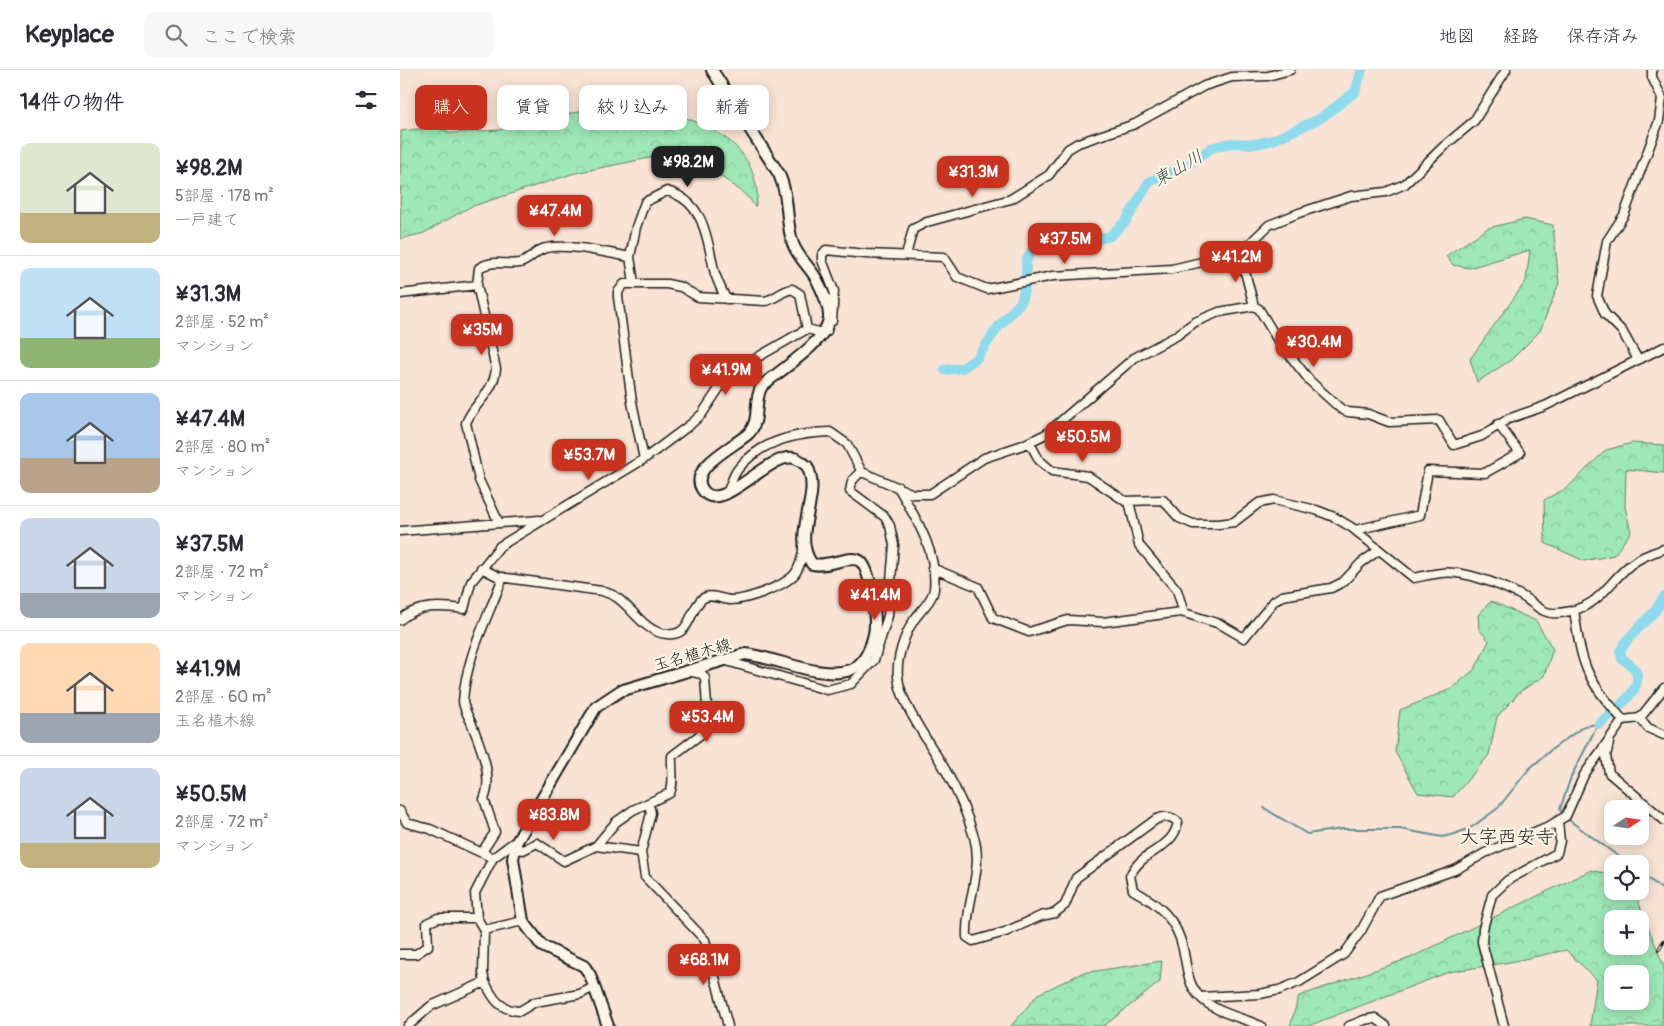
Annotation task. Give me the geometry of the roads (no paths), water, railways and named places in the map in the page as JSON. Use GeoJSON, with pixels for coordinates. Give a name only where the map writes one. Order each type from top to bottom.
{"type":"FeatureCollection","features":[{"type":"Feature","properties":{"kind":"main road"},"geometry":{"type":"LineString","coordinates":[[712,70],[779,174],[786,188],[790,233],[794,247],[813,271],[823,292],[828,319],[823,333],[817,340],[762,386],[759,392],[755,424],[750,432],[708,464],[699,476],[699,485],[704,493],[709,495],[726,495],[773,462],[789,458],[801,461],[807,466],[811,474],[812,483],[803,541]]}},
{"type":"Feature","properties":{"kind":"main road","name":"玉名植木線"},"geometry":{"type":"LineString","coordinates":[[516,846],[596,707],[620,692],[656,679],[692,672],[723,660],[746,654],[758,655],[801,668],[833,671],[850,670],[864,658],[875,625],[865,567],[861,561],[855,558],[826,566],[812,564],[807,557],[803,541]]}},
{"type":"Feature","properties":{"kind":"main road"},"geometry":{"type":"LineString","coordinates":[[516,846],[514,859],[523,921],[542,946],[584,966],[608,1026]]}},
{"type":"Feature","properties":{"kind":"street"},"geometry":{"type":"LineString","coordinates":[[906,254],[913,229],[927,222],[1011,199],[1049,176],[1068,149],[1078,143],[1135,124],[1204,86],[1232,77],[1268,76],[1290,70]]}},
{"type":"Feature","properties":{"kind":"street"},"geometry":{"type":"LineString","coordinates":[[400,620],[422,608],[446,606],[464,609],[471,582],[480,568],[500,546],[566,508],[644,459],[691,424],[702,414],[720,386],[758,357],[808,329],[823,333],[829,329],[833,320],[835,301],[831,280],[822,260],[825,250],[866,254],[906,254],[944,257],[957,277],[987,289],[1053,276],[1172,269],[1240,253],[1264,230],[1284,219],[1351,196],[1386,192],[1405,184],[1443,147],[1474,121],[1506,70]]}},
{"type":"Feature","properties":{"kind":"street"},"geometry":{"type":"LineString","coordinates":[[1637,358],[1622,331],[1605,314],[1597,296],[1604,252],[1634,191],[1659,121],[1663,98],[1652,77],[1652,70]]}},
{"type":"Feature","properties":{"kind":"street"},"geometry":{"type":"LineString","coordinates":[[634,283],[630,257],[636,227],[645,202],[667,191],[677,194],[696,208],[711,247],[716,274],[726,299]]}},
{"type":"Feature","properties":{"kind":"street"},"geometry":{"type":"LineString","coordinates":[[499,523],[479,480],[466,423],[468,417],[489,393],[495,380],[496,369],[478,285],[479,268],[488,262],[518,263],[529,260],[536,252],[546,248],[593,250],[630,257]]}},
{"type":"Feature","properties":{"kind":"street"},"geometry":{"type":"LineString","coordinates":[[1240,253],[1254,306],[1259,310],[1277,339],[1310,381],[1329,401],[1344,411],[1368,414],[1389,422],[1439,420],[1444,426],[1452,444],[1456,445],[1482,436],[1498,424],[1550,404],[1637,358],[1664,347]]}},
{"type":"Feature","properties":{"kind":"street"},"geometry":{"type":"LineString","coordinates":[[644,459],[632,402],[618,297],[618,292],[624,284],[667,284],[681,287],[698,297],[726,299],[773,300],[783,291],[792,289],[800,294],[808,329]]}},
{"type":"Feature","properties":{"kind":"street"},"geometry":{"type":"LineString","coordinates":[[400,294],[478,285]]}},
{"type":"Feature","properties":{"kind":"street"},"geometry":{"type":"LineString","coordinates":[[726,495],[737,470],[760,449],[778,441],[809,434],[830,432],[836,434],[848,444],[861,471],[919,495],[930,494],[984,458],[1030,443],[1046,434],[1087,397],[1146,350],[1176,336],[1202,318],[1254,306]]}},
{"type":"Feature","properties":{"kind":"street"},"geometry":{"type":"LineString","coordinates":[[1355,530],[1420,515],[1428,471],[1485,473],[1520,452],[1498,424]]}},
{"type":"Feature","properties":{"kind":"street"},"geometry":{"type":"LineString","coordinates":[[1030,443],[1040,460],[1052,471],[1088,476],[1116,496],[1130,501],[1163,500],[1186,522],[1208,525],[1234,522],[1259,503],[1274,500],[1334,517],[1355,530],[1414,578],[1441,572],[1454,573],[1488,582],[1520,594],[1545,612],[1556,614],[1574,610],[1597,600],[1637,560],[1664,549]]}},
{"type":"Feature","properties":{"kind":"street"},"geometry":{"type":"LineString","coordinates":[[723,660],[827,690],[851,684],[874,660],[888,616],[894,545],[890,526],[885,517],[850,491],[852,481],[861,471]]}},
{"type":"Feature","properties":{"kind":"street"},"geometry":{"type":"LineString","coordinates":[[898,486],[925,538],[932,568],[934,588],[932,594],[912,622],[906,636],[898,677],[905,701],[962,802],[975,839],[976,882],[966,925],[967,937],[973,941],[997,935],[1041,916],[1055,913],[1065,905],[1076,878],[1155,820],[1164,816],[1173,818],[1178,822],[1176,833],[1161,847],[1135,864],[1130,876],[1133,890],[1153,901],[1168,914],[1178,932],[1188,979],[1200,997],[1214,1007],[1262,1026]]}},
{"type":"Feature","properties":{"kind":"street"},"geometry":{"type":"LineString","coordinates":[[1130,501],[1139,546],[1177,590],[1184,613]]}},
{"type":"Feature","properties":{"kind":"street"},"geometry":{"type":"LineString","coordinates":[[400,531],[544,520]]}},
{"type":"Feature","properties":{"kind":"street"},"geometry":{"type":"LineString","coordinates":[[480,568],[503,577],[602,591],[616,596],[647,626],[659,633],[670,635],[684,629],[701,599],[709,596],[731,600],[742,598],[779,585],[794,575],[804,552],[803,541]]}},
{"type":"Feature","properties":{"kind":"street"},"geometry":{"type":"LineString","coordinates":[[932,568],[978,587],[994,618],[1029,632],[1068,620],[1103,622],[1184,613],[1220,624],[1244,638],[1274,601],[1282,596],[1332,588],[1343,582],[1361,563],[1379,550]]}},
{"type":"Feature","properties":{"kind":"street"},"geometry":{"type":"LineString","coordinates":[[482,852],[495,832],[484,799],[488,790],[484,758],[463,703],[467,678],[481,628],[493,604],[503,577]]}},
{"type":"Feature","properties":{"kind":"street"},"geometry":{"type":"LineString","coordinates":[[1574,610],[1580,651],[1586,670],[1597,690],[1623,720]]}},
{"type":"Feature","properties":{"kind":"street"},"geometry":{"type":"LineString","coordinates":[[594,987],[580,994],[535,1002],[520,1011],[503,1008],[491,995],[485,982],[483,973],[484,930],[477,918],[475,893],[493,858],[514,843],[523,850],[537,843],[564,861],[596,846],[616,822],[633,810],[670,794],[673,786],[670,771],[672,756],[705,731],[708,721],[705,678],[702,674],[692,672]]}},
{"type":"Feature","properties":{"kind":"street"},"geometry":{"type":"LineString","coordinates":[[1200,997],[1260,994],[1279,990],[1299,982],[1344,954],[1361,931],[1380,896],[1455,870],[1508,842],[1558,822],[1566,816],[1584,775],[1623,720],[1640,718],[1664,688]]}},
{"type":"Feature","properties":{"kind":"street"},"geometry":{"type":"LineString","coordinates":[[1640,718],[1648,728],[1664,735]]}},
{"type":"Feature","properties":{"kind":"street"},"geometry":{"type":"LineString","coordinates":[[1610,739],[1606,756],[1609,773],[1664,820]]}},
{"type":"Feature","properties":{"kind":"street"},"geometry":{"type":"LineString","coordinates":[[649,804],[651,813],[641,852],[643,868],[649,884],[705,940],[728,1026]]}},
{"type":"Feature","properties":{"kind":"street"},"geometry":{"type":"LineString","coordinates":[[400,811],[407,823],[430,829],[493,858]]}},
{"type":"Feature","properties":{"kind":"street"},"geometry":{"type":"LineString","coordinates":[[1504,1026],[1482,942],[1486,913],[1496,889],[1508,880],[1557,853],[1560,841],[1558,822]]}},
{"type":"Feature","properties":{"kind":"street"},"geometry":{"type":"LineString","coordinates":[[596,846],[641,852]]}},
{"type":"Feature","properties":{"kind":"street"},"geometry":{"type":"LineString","coordinates":[[400,954],[416,954],[428,946],[427,923],[438,918],[477,918]]}},
{"type":"Feature","properties":{"kind":"street"},"geometry":{"type":"LineString","coordinates":[[484,930],[523,921]]}},
{"type":"Feature","properties":{"kind":"street"},"geometry":{"type":"LineString","coordinates":[[408,1026],[432,1006],[485,982]]}},
{"type":"Feature","properties":{"kind":"street"},"geometry":{"type":"LineString","coordinates":[[1350,1026],[1375,1018],[1386,1026]]}},
{"type":"Feature","properties":{"kind":"waterway","name":"東山川"},"geometry":{"type":"LineString","coordinates":[[945,370],[962,368],[976,359],[999,326],[1021,302],[1026,283],[1026,261],[1034,247],[1046,241],[1067,236],[1094,240],[1110,236],[1126,221],[1149,182],[1189,164],[1211,148],[1230,143],[1255,144],[1273,140],[1321,118],[1355,92],[1362,70]]}},
{"type":"Feature","properties":{"kind":"waterway"},"geometry":{"type":"LineString","coordinates":[[1599,724],[1632,693],[1637,675],[1633,667],[1622,659],[1620,651],[1628,639],[1655,611],[1664,597]]}},
{"type":"Feature","properties":{"kind":"waterway"},"geometry":{"type":"LineString","coordinates":[[1264,808],[1307,834],[1342,829],[1400,829],[1442,837],[1455,834],[1472,827],[1498,808],[1529,769],[1551,750],[1584,726],[1598,724],[1571,777],[1560,809],[1563,815]]}},
{"type":"Feature","properties":{"kind":"waterway"},"geometry":{"type":"LineString","coordinates":[[1566,818],[1617,855]]}},
{"type":"Feature","properties":{"kind":"waterway"},"geometry":{"type":"LineString","coordinates":[[1649,879],[1662,889],[1664,895]]}},
{"type":"Feature","properties":{"kind":"railway"},"geometry":{"type":"LineString","coordinates":[[1659,949],[1664,941]]}},
{"type":"Feature","properties":{"kind":"district","name":"大字西安寺"},"geometry":{"type":"Point","coordinates":[1507,836]}}]}
